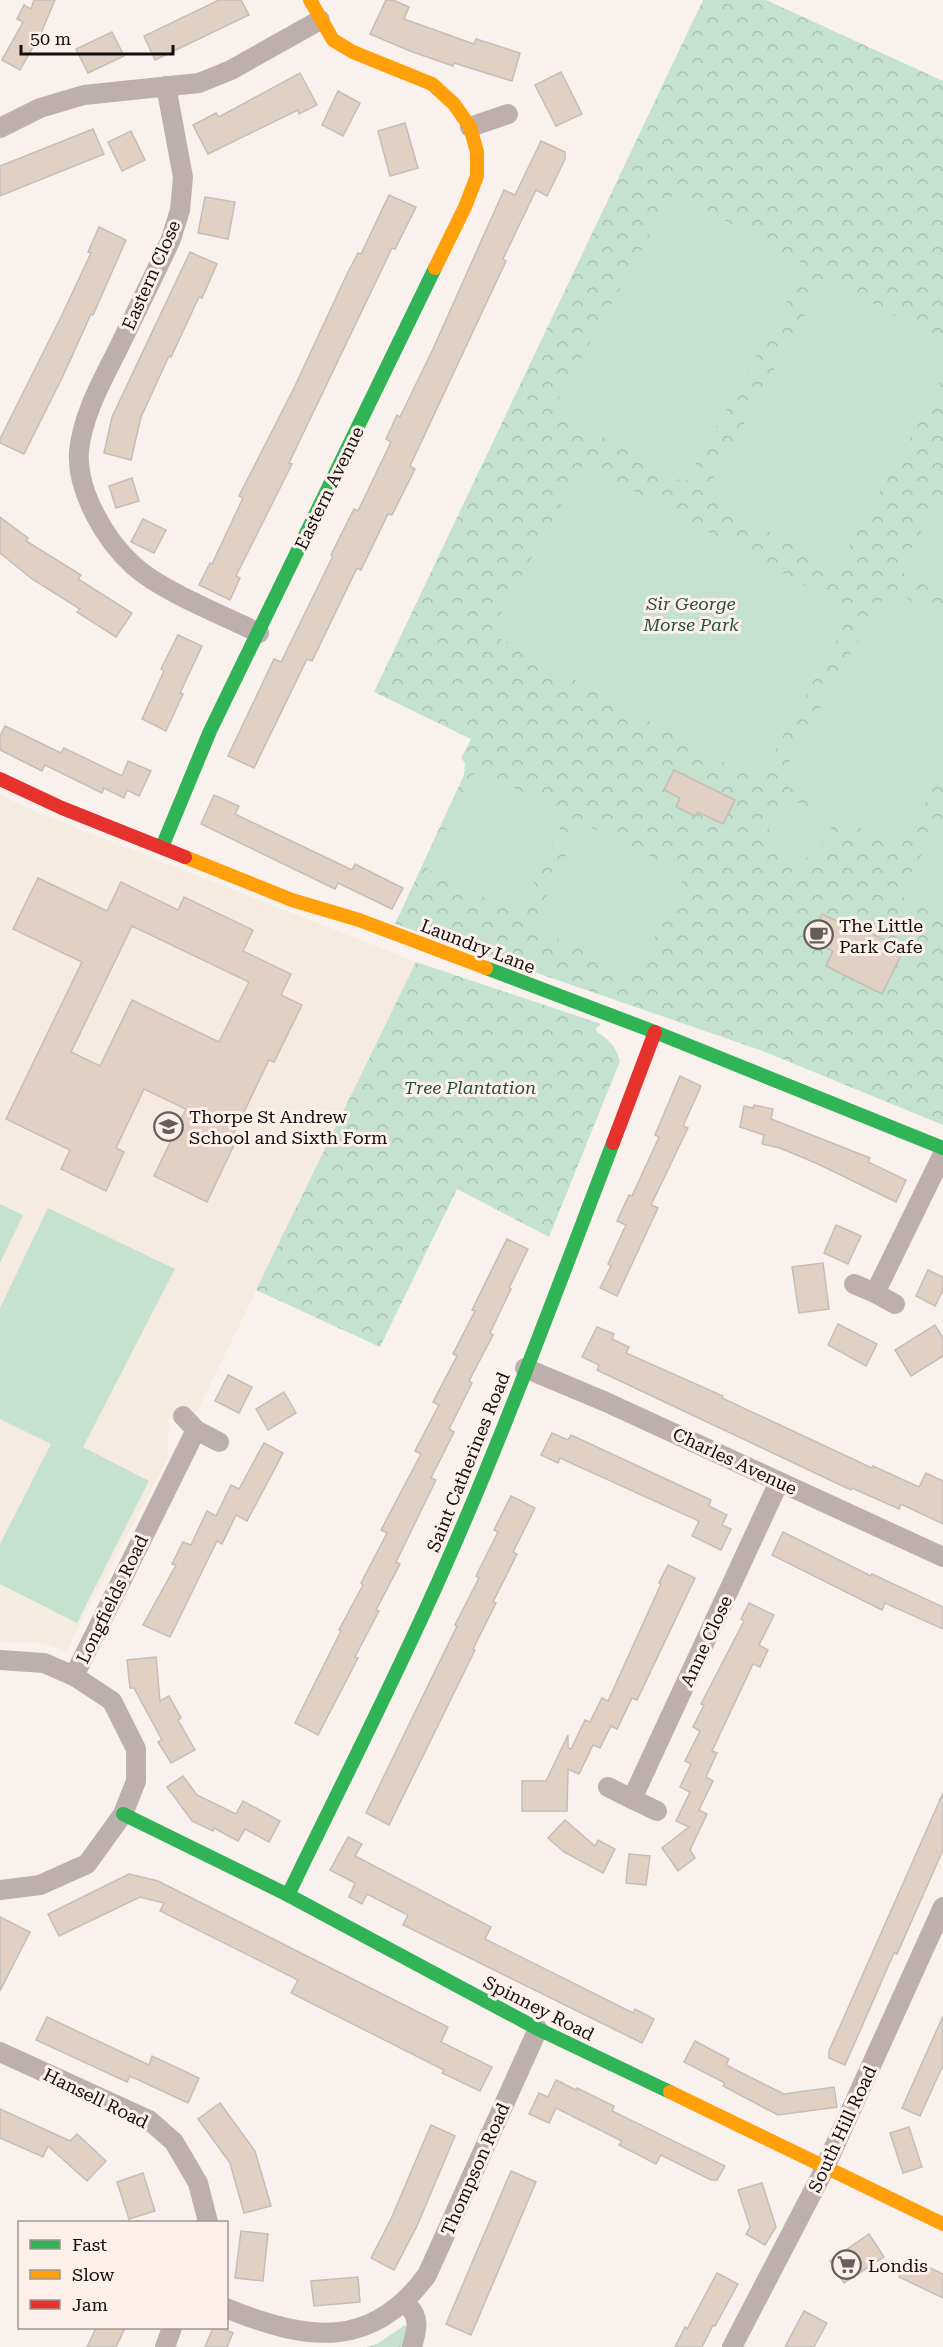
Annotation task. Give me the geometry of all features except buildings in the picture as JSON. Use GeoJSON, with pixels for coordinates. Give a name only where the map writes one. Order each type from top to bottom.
{"type":"FeatureCollection","features":[{"type":"Feature","properties":{"kind":"street","name":"Eastern Avenue"},"geometry":{"type":"LineString","coordinates":[[162,848],[210,731],[465,207],[477,176],[477,152],[470,127],[454,104],[432,84],[353,52],[333,40],[310,0]]}},
{"type":"Feature","properties":{"kind":"street"},"geometry":{"type":"LineString","coordinates":[[0,128],[40,108],[84,95],[199,82],[231,70],[320,20]]}},
{"type":"Feature","properties":{"kind":"street","name":"Eastern Close"},"geometry":{"type":"LineString","coordinates":[[166,86],[183,177],[180,210],[171,239],[91,405],[79,452],[82,477],[91,509],[116,547],[135,567],[162,585],[259,633]]}},
{"type":"Feature","properties":{"kind":"street"},"geometry":{"type":"LineString","coordinates":[[470,127],[508,114]]}},
{"type":"Feature","properties":{"kind":"street","name":"Laundry Lane"},"geometry":{"type":"LineString","coordinates":[[0,779],[62,808],[292,900],[359,920],[655,1032],[943,1148]]}},
{"type":"Feature","properties":{"kind":"street","name":"Saint Catherines Road"},"geometry":{"type":"LineString","coordinates":[[288,1895],[403,1658],[467,1518],[655,1032]]}},
{"type":"Feature","properties":{"kind":"street"},"geometry":{"type":"LineString","coordinates":[[875,1293],[943,1154]]}},
{"type":"Feature","properties":{"kind":"street"},"geometry":{"type":"LineString","coordinates":[[854,1284],[896,1304]]}},
{"type":"Feature","properties":{"kind":"street","name":"Charles Avenue"},"geometry":{"type":"LineString","coordinates":[[525,1368],[587,1393],[943,1557]]}},
{"type":"Feature","properties":{"kind":"street","name":"Longfields Road"},"geometry":{"type":"LineString","coordinates":[[0,1890],[40,1885],[87,1864],[123,1814],[136,1781],[135,1749],[112,1701],[74,1676],[190,1423],[219,1442]]}},
{"type":"Feature","properties":{"kind":"street","name":"Anne Close"},"geometry":{"type":"LineString","coordinates":[[632,1799],[780,1482]]}},
{"type":"Feature","properties":{"kind":"street"},"geometry":{"type":"LineString","coordinates":[[0,1660],[44,1663],[74,1676]]}},
{"type":"Feature","properties":{"kind":"street"},"geometry":{"type":"LineString","coordinates":[[608,1787],[657,1811]]}},
{"type":"Feature","properties":{"kind":"street","name":"Spinney Road"},"geometry":{"type":"LineString","coordinates":[[123,1814],[288,1895],[538,2029],[943,2223]]}},
{"type":"Feature","properties":{"kind":"street","name":"South Hill Road"},"geometry":{"type":"LineString","coordinates":[[732,2347],[825,2168],[943,1907]]}},
{"type":"Feature","properties":{"kind":"street","name":"Thompson Road"},"geometry":{"type":"LineString","coordinates":[[228,2309],[303,2340],[337,2347],[355,2344],[380,2334],[397,2321],[409,2307],[427,2275],[538,2029]]}},
{"type":"Feature","properties":{"kind":"street","name":"Hansell Road"},"geometry":{"type":"LineString","coordinates":[[0,2052],[149,2120],[174,2142],[179,2150],[198,2184],[207,2221]]}},
{"type":"Feature","properties":{"kind":"street"},"geometry":{"type":"LineString","coordinates":[[409,2307],[415,2314],[417,2324],[412,2347]]}},
{"type":"Feature","properties":{"kind":"street"},"geometry":{"type":"LineString","coordinates":[[165,2347],[172,2329]]}},
{"type":"Feature","properties":{"kind":"shaded area","name":"Thorpe St Andrew School and Sixth Form"},"geometry":{"type":"Polygon","coordinates":[[[0,795],[32,810],[416,962],[197,1412],[169,1419],[168,1458],[66,1651],[44,1643],[0,1642],[0,795]]]}},
{"type":"Feature","properties":{"kind":"green space","name":"Sir George Morse Park"},"geometry":{"type":"Polygon","coordinates":[[[703,0],[766,0],[943,81],[943,1125],[760,1050],[395,924],[464,775],[465,763],[461,758],[471,739],[374,692],[703,0]]]}},
{"type":"Feature","properties":{"kind":"green space"},"geometry":{"type":"Polygon","coordinates":[[[674,192],[807,266],[685,483],[553,409],[674,192]]]}},
{"type":"Feature","properties":{"kind":"green space"},"geometry":{"type":"Polygon","coordinates":[[[826,277],[943,343],[943,378],[836,569],[704,495],[826,277]]]}},
{"type":"Feature","properties":{"kind":"green space"},"geometry":{"type":"Polygon","coordinates":[[[584,463],[852,612],[758,781],[490,633],[584,463]]]}},
{"type":"Feature","properties":{"kind":"green space"},"geometry":{"type":"Polygon","coordinates":[[[943,493],[943,596],[899,570],[943,493]]]}},
{"type":"Feature","properties":{"kind":"green space"},"geometry":{"type":"Polygon","coordinates":[[[889,588],[943,619],[943,771],[898,850],[778,781],[889,588]]]}},
{"type":"Feature","properties":{"kind":"green space"},"geometry":{"type":"Polygon","coordinates":[[[476,769],[567,814],[519,914],[427,869],[476,769]]]}},
{"type":"Feature","properties":{"kind":"green space"},"geometry":{"type":"Polygon","coordinates":[[[783,795],[834,821],[821,846],[808,857],[792,859],[778,852],[773,846],[769,830],[774,812],[783,795]]]}},
{"type":"Feature","properties":{"kind":"green space"},"geometry":{"type":"Polygon","coordinates":[[[943,817],[943,919],[899,895],[943,817]]]}},
{"type":"Feature","properties":{"kind":"green space"},"geometry":{"type":"Polygon","coordinates":[[[582,823],[686,873],[636,976],[532,926],[582,823]]]}},
{"type":"Feature","properties":{"kind":"green space","name":"Tree Plantation"},"geometry":{"type":"Polygon","coordinates":[[[416,962],[601,1024],[596,1028],[597,1032],[612,1044],[620,1061],[549,1237],[457,1189],[380,1347],[256,1290],[416,962]]]}},
{"type":"Feature","properties":{"kind":"green space"},"geometry":{"type":"Polygon","coordinates":[[[0,1204],[23,1215],[0,1263],[0,1204]]]}},
{"type":"Feature","properties":{"kind":"green space"},"geometry":{"type":"Polygon","coordinates":[[[48,1208],[175,1269],[83,1447],[149,1481],[77,1623],[0,1584],[0,1544],[51,1444],[0,1419],[0,1308],[48,1208]]]}},
{"type":"Feature","properties":{"kind":"green space"},"geometry":{"type":"Polygon","coordinates":[[[405,2325],[409,2329],[405,2347],[366,2347],[377,2344],[405,2325]]]}},
{"type":"Feature","properties":{"kind":"traffic: fast"},"geometry":{"type":"LineString","coordinates":[[162,847],[210,731],[435,268]]}},
{"type":"Feature","properties":{"kind":"traffic: fast"},"geometry":{"type":"LineString","coordinates":[[486,968],[655,1032],[943,1148]]}},
{"type":"Feature","properties":{"kind":"traffic: fast"},"geometry":{"type":"LineString","coordinates":[[288,1895],[408,1648],[446,1564],[532,1355],[613,1143]]}},
{"type":"Feature","properties":{"kind":"traffic: fast"},"geometry":{"type":"LineString","coordinates":[[123,1814],[288,1895],[538,2029],[670,2092]]}},
{"type":"Feature","properties":{"kind":"traffic: slow"},"geometry":{"type":"LineString","coordinates":[[310,0],[333,40],[353,52],[432,84],[454,104],[470,127],[477,152],[477,176],[465,207],[435,268]]}},
{"type":"Feature","properties":{"kind":"traffic: slow"},"geometry":{"type":"LineString","coordinates":[[185,857],[292,900],[359,920],[486,968]]}},
{"type":"Feature","properties":{"kind":"traffic: slow"},"geometry":{"type":"LineString","coordinates":[[670,2092],[943,2224]]}},
{"type":"Feature","properties":{"kind":"traffic: jam"},"geometry":{"type":"LineString","coordinates":[[0,779],[62,808],[185,857]]}},
{"type":"Feature","properties":{"kind":"traffic: jam"},"geometry":{"type":"LineString","coordinates":[[613,1143],[655,1032]]}},
{"type":"Feature","properties":{"kind":"place","name":"The Little Park Cafe"},"geometry":{"type":"Point","coordinates":[818,935]}},
{"type":"Feature","properties":{"kind":"place","name":"Thorpe St Andrew School and Sixth Form"},"geometry":{"type":"Point","coordinates":[168,1126]}},
{"type":"Feature","properties":{"kind":"place","name":"Londis"},"geometry":{"type":"Point","coordinates":[847,2265]}}]}
